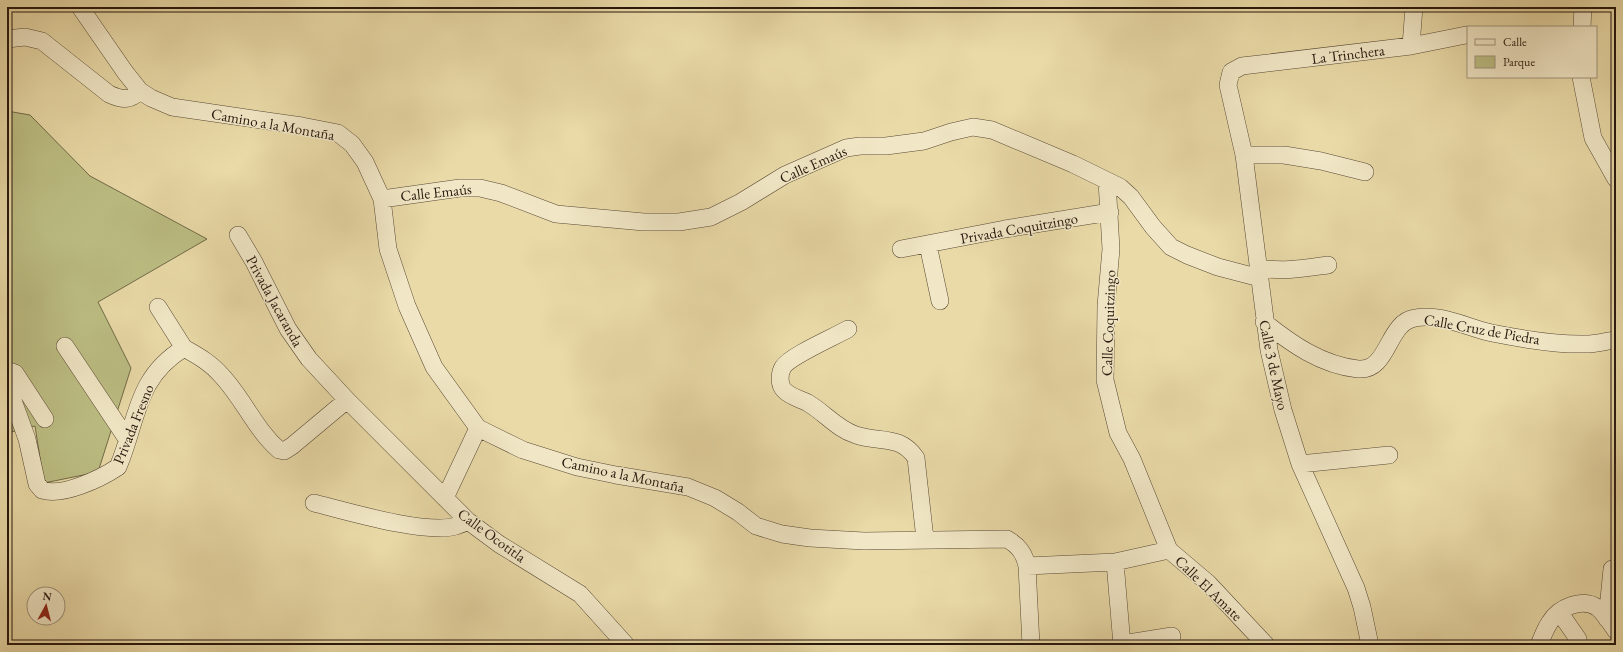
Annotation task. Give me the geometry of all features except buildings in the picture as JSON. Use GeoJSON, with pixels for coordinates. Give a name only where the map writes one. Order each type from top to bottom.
{"type":"FeatureCollection","features":[{"type":"Feature","properties":{"kind":"street","name":"Camino a la Montaña"},"geometry":{"type":"LineString","coordinates":[[80,7],[140,91],[172,107],[302,126],[338,134],[352,144],[361,156],[382,199],[388,249],[407,306],[434,367],[478,428],[523,450],[577,467],[688,487],[715,498],[756,526],[782,534],[810,538],[864,541],[1008,539],[1017,545],[1024,555],[1027,566],[1032,645]]}},
{"type":"Feature","properties":{"kind":"street"},"geometry":{"type":"LineString","coordinates":[[1411,46],[1414,7]]}},
{"type":"Feature","properties":{"kind":"street"},"geometry":{"type":"LineString","coordinates":[[1582,26],[1583,7]]}},
{"type":"Feature","properties":{"kind":"street","name":"La Trinchera"},"geometry":{"type":"LineString","coordinates":[[1231,72],[1242,66],[1411,46],[1466,35]]}},
{"type":"Feature","properties":{"kind":"street"},"geometry":{"type":"LineString","coordinates":[[7,39],[25,37],[42,41],[109,94],[118,98],[127,100],[134,97],[140,91]]}},
{"type":"Feature","properties":{"kind":"street","name":"Calle 3 de Mayo"},"geometry":{"type":"LineString","coordinates":[[1231,72],[1228,85],[1244,155],[1260,273],[1268,350],[1283,410],[1300,464],[1356,588],[1362,606],[1370,645]]}},
{"type":"Feature","properties":{"kind":"street"},"geometry":{"type":"LineString","coordinates":[[1580,78],[1593,138],[1616,179]]}},
{"type":"Feature","properties":{"kind":"street","name":"Calle Emaús"},"geometry":{"type":"LineString","coordinates":[[382,199],[460,188],[480,188],[501,193],[556,214],[644,222],[679,222],[711,217],[740,202],[785,175],[846,148],[860,146],[886,146],[924,141],[951,132],[973,127],[992,130],[1074,164],[1120,187],[1131,197],[1153,227],[1171,247],[1218,267],[1260,273],[1274,270],[1299,269],[1328,265]]}},
{"type":"Feature","properties":{"kind":"street"},"geometry":{"type":"LineString","coordinates":[[1244,155],[1284,155],[1321,161],[1365,172]]}},
{"type":"Feature","properties":{"kind":"street","name":"Calle Coquitzingo"},"geometry":{"type":"LineString","coordinates":[[1107,181],[1111,249],[1106,306],[1105,380],[1118,433],[1132,459],[1169,550]]}},
{"type":"Feature","properties":{"kind":"street","name":"Privada Coquitzingo"},"geometry":{"type":"LineString","coordinates":[[901,249],[1005,229],[1110,212]]}},
{"type":"Feature","properties":{"kind":"street","name":"Privada Jacaranda"},"geometry":{"type":"LineString","coordinates":[[238,235],[254,262],[288,329],[309,358],[347,400]]}},
{"type":"Feature","properties":{"kind":"street"},"geometry":{"type":"LineString","coordinates":[[928,245],[940,301]]}},
{"type":"Feature","properties":{"kind":"street"},"geometry":{"type":"LineString","coordinates":[[158,307],[184,348],[206,361],[222,375],[258,427],[279,450],[284,451],[292,446],[347,400]]}},
{"type":"Feature","properties":{"kind":"street","name":"Calle Cruz de Piedra"},"geometry":{"type":"LineString","coordinates":[[1264,322],[1309,354],[1345,367],[1360,369],[1371,367],[1378,362],[1398,329],[1409,319],[1416,317],[1432,317],[1491,333],[1548,342],[1585,344],[1616,340]]}},
{"type":"Feature","properties":{"kind":"street"},"geometry":{"type":"LineString","coordinates":[[848,329],[790,360],[782,368],[780,382],[784,390],[808,403],[846,431],[861,436],[891,440],[902,444],[910,450],[916,458],[925,539]]}},
{"type":"Feature","properties":{"kind":"street"},"geometry":{"type":"LineString","coordinates":[[1268,350],[1289,341]]}},
{"type":"Feature","properties":{"kind":"street"},"geometry":{"type":"LineString","coordinates":[[65,346],[127,439]]}},
{"type":"Feature","properties":{"kind":"street","name":"Privada Fresno"},"geometry":{"type":"LineString","coordinates":[[7,384],[27,439],[38,484],[42,490],[56,493],[108,474],[118,467],[142,394],[152,377],[162,365],[184,348]]}},
{"type":"Feature","properties":{"kind":"street"},"geometry":{"type":"LineString","coordinates":[[7,373],[9,371],[15,373],[45,419]]}},
{"type":"Feature","properties":{"kind":"street","name":"Calle Ocotitla"},"geometry":{"type":"LineString","coordinates":[[347,400],[468,521],[499,544],[580,594],[626,645]]}},
{"type":"Feature","properties":{"kind":"street"},"geometry":{"type":"LineString","coordinates":[[445,498],[478,428]]}},
{"type":"Feature","properties":{"kind":"street"},"geometry":{"type":"LineString","coordinates":[[1300,464],[1389,455]]}},
{"type":"Feature","properties":{"kind":"street"},"geometry":{"type":"LineString","coordinates":[[314,503],[368,517],[429,527],[456,526],[468,521]]}},
{"type":"Feature","properties":{"kind":"street"},"geometry":{"type":"LineString","coordinates":[[1027,566],[1115,562],[1169,550]]}},
{"type":"Feature","properties":{"kind":"street","name":"Calle El Amate"},"geometry":{"type":"LineString","coordinates":[[1169,550],[1208,583],[1266,645]]}},
{"type":"Feature","properties":{"kind":"street"},"geometry":{"type":"LineString","coordinates":[[1115,562],[1122,645],[1172,636]]}},
{"type":"Feature","properties":{"kind":"street"},"geometry":{"type":"LineString","coordinates":[[1612,569],[1612,625]]}},
{"type":"Feature","properties":{"kind":"street"},"geometry":{"type":"LineString","coordinates":[[1539,645],[1550,621],[1569,606],[1581,603],[1591,604],[1600,610],[1612,625]]}},
{"type":"Feature","properties":{"kind":"street"},"geometry":{"type":"LineString","coordinates":[[1560,613],[1578,639],[1579,645]]}},
{"type":"Feature","properties":{"kind":"green space"},"geometry":{"type":"Polygon","coordinates":[[[7,111],[30,115],[90,176],[207,239],[98,302],[131,368],[98,472],[44,483],[35,426],[7,433],[7,111]]]}}]}
